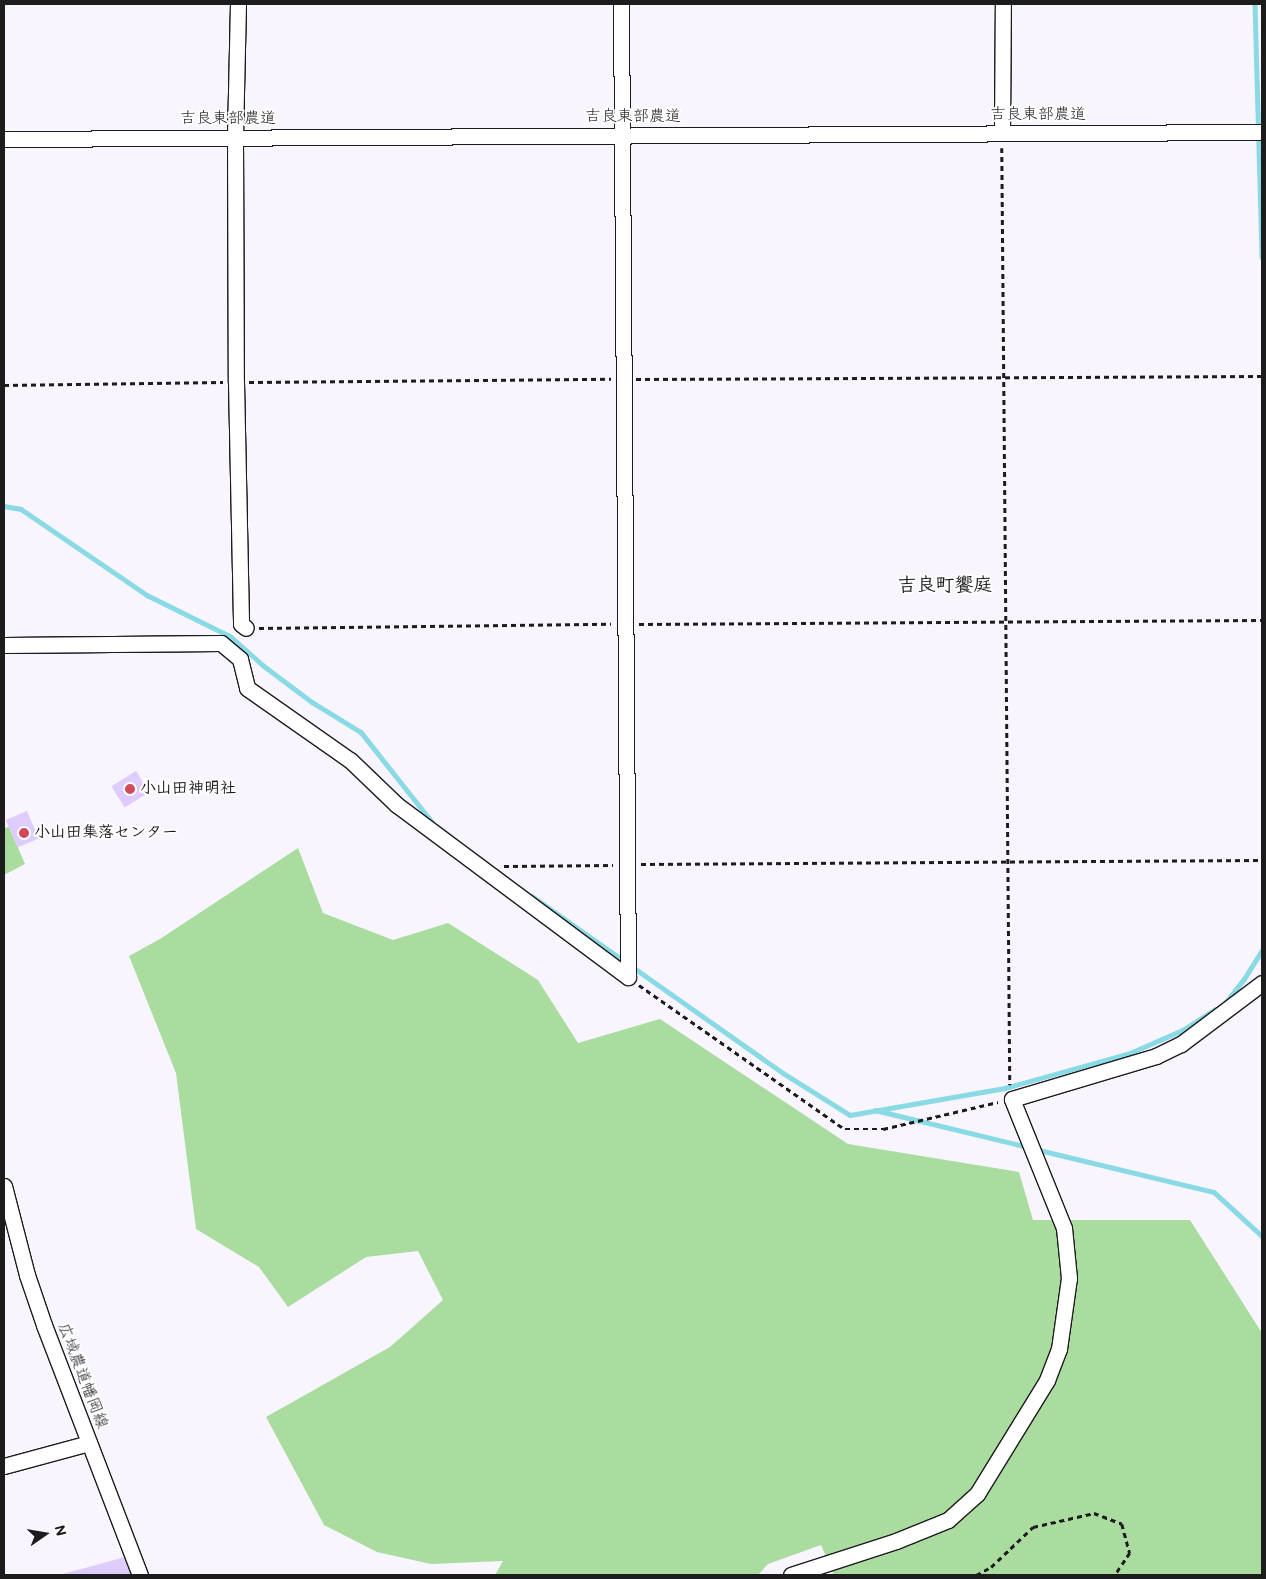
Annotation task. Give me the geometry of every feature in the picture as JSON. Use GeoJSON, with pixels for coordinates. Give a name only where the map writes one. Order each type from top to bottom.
{"type":"FeatureCollection","features":[{"type":"Feature","properties":{"kind":"street"},"geometry":{"type":"LineString","coordinates":[[238,4],[235,136],[240,624],[246,628]]}},
{"type":"Feature","properties":{"kind":"street"},"geometry":{"type":"LineString","coordinates":[[621,4],[628,977]]}},
{"type":"Feature","properties":{"kind":"street"},"geometry":{"type":"LineString","coordinates":[[1002,132],[1003,4]]}},
{"type":"Feature","properties":{"kind":"street","name":"吉良東部農道"},"geometry":{"type":"LineString","coordinates":[[4,139],[235,136],[1262,132]]}},
{"type":"Feature","properties":{"kind":"street"},"geometry":{"type":"LineString","coordinates":[[4,645],[221,643],[240,659],[248,688],[350,760],[397,805],[628,977]]}},
{"type":"Feature","properties":{"kind":"street"},"geometry":{"type":"LineString","coordinates":[[790,1575],[896,1541],[948,1520],[977,1494],[1047,1380],[1058,1349],[1069,1278],[1064,1228],[1012,1098],[1156,1056],[1181,1044],[1262,983]]}},
{"type":"Feature","properties":{"kind":"street","name":"広域農道幡岡線"},"geometry":{"type":"LineString","coordinates":[[4,1186],[8,1214],[44,1325],[140,1575]]}},
{"type":"Feature","properties":{"kind":"street"},"geometry":{"type":"LineString","coordinates":[[4,1466],[89,1443]]}},
{"type":"Feature","properties":{"kind":"path"},"geometry":{"type":"LineString","coordinates":[[628,977],[845,1128],[883,1129],[1012,1098],[1009,1081],[1002,132]]}},
{"type":"Feature","properties":{"kind":"path"},"geometry":{"type":"LineString","coordinates":[[246,628],[1262,620]]}},
{"type":"Feature","properties":{"kind":"path"},"geometry":{"type":"LineString","coordinates":[[478,867],[627,864],[1262,860]]}},
{"type":"Feature","properties":{"kind":"path"},"geometry":{"type":"LineString","coordinates":[[976,1575],[991,1567],[1033,1527],[1094,1513],[1122,1524],[1130,1553],[1115,1575]]}},
{"type":"Feature","properties":{"kind":"green space"},"geometry":{"type":"Polygon","coordinates":[[[9,827],[25,864],[4,875],[4,828],[9,827]]]}},
{"type":"Feature","properties":{"kind":"green space"},"geometry":{"type":"Polygon","coordinates":[[[298,848],[323,913],[393,940],[448,923],[538,980],[578,1043],[660,1019],[848,1144],[1019,1172],[1033,1220],[1190,1220],[1262,1333],[1262,1575],[834,1575],[821,1545],[768,1564],[758,1575],[495,1575],[503,1561],[431,1564],[377,1552],[324,1525],[266,1417],[390,1347],[443,1300],[418,1251],[366,1257],[288,1307],[259,1267],[196,1229],[176,1073],[129,956],[160,939],[298,848]]]}},
{"type":"Feature","properties":{"kind":"building","name":"小山田神明社"},"geometry":{"type":"Polygon","coordinates":[[[136,771],[149,792],[125,808],[111,786],[136,771]]]}},
{"type":"Feature","properties":{"kind":"building","name":"小山田集落センター"},"geometry":{"type":"Polygon","coordinates":[[[27,811],[39,839],[18,848],[6,820],[27,811]]]}},
{"type":"Feature","properties":{"kind":"building"},"geometry":{"type":"Polygon","coordinates":[[[129,1556],[134,1575],[59,1575],[129,1556]]]}},
{"type":"Feature","properties":{"kind":"waterway"},"geometry":{"type":"LineString","coordinates":[[1255,4],[1262,257]]}},
{"type":"Feature","properties":{"kind":"waterway"},"geometry":{"type":"LineString","coordinates":[[4,506],[21,509],[147,595],[230,636],[264,666],[312,702],[361,732],[432,822]]}},
{"type":"Feature","properties":{"kind":"waterway"},"geometry":{"type":"LineString","coordinates":[[532,896],[624,961]]}},
{"type":"Feature","properties":{"kind":"waterway"},"geometry":{"type":"LineString","coordinates":[[1226,1002],[1244,979],[1262,950]]}},
{"type":"Feature","properties":{"kind":"waterway"},"geometry":{"type":"LineString","coordinates":[[630,965],[783,1073],[850,1115],[1005,1088],[1130,1053],[1183,1030],[1215,1009]]}},
{"type":"Feature","properties":{"kind":"waterway"},"geometry":{"type":"LineString","coordinates":[[875,1110],[1028,1147]]}},
{"type":"Feature","properties":{"kind":"waterway"},"geometry":{"type":"LineString","coordinates":[[1035,1149],[1214,1192],[1262,1236]]}},
{"type":"Feature","properties":{"kind":"place","name":"小山田神明社"},"geometry":{"type":"Point","coordinates":[130,789]}},
{"type":"Feature","properties":{"kind":"place","name":"小山田集落センター"},"geometry":{"type":"Point","coordinates":[24,833]}},
{"type":"Feature","properties":{"kind":"district","name":"吉良町饗庭"},"geometry":{"type":"Point","coordinates":[945,586]}}]}
